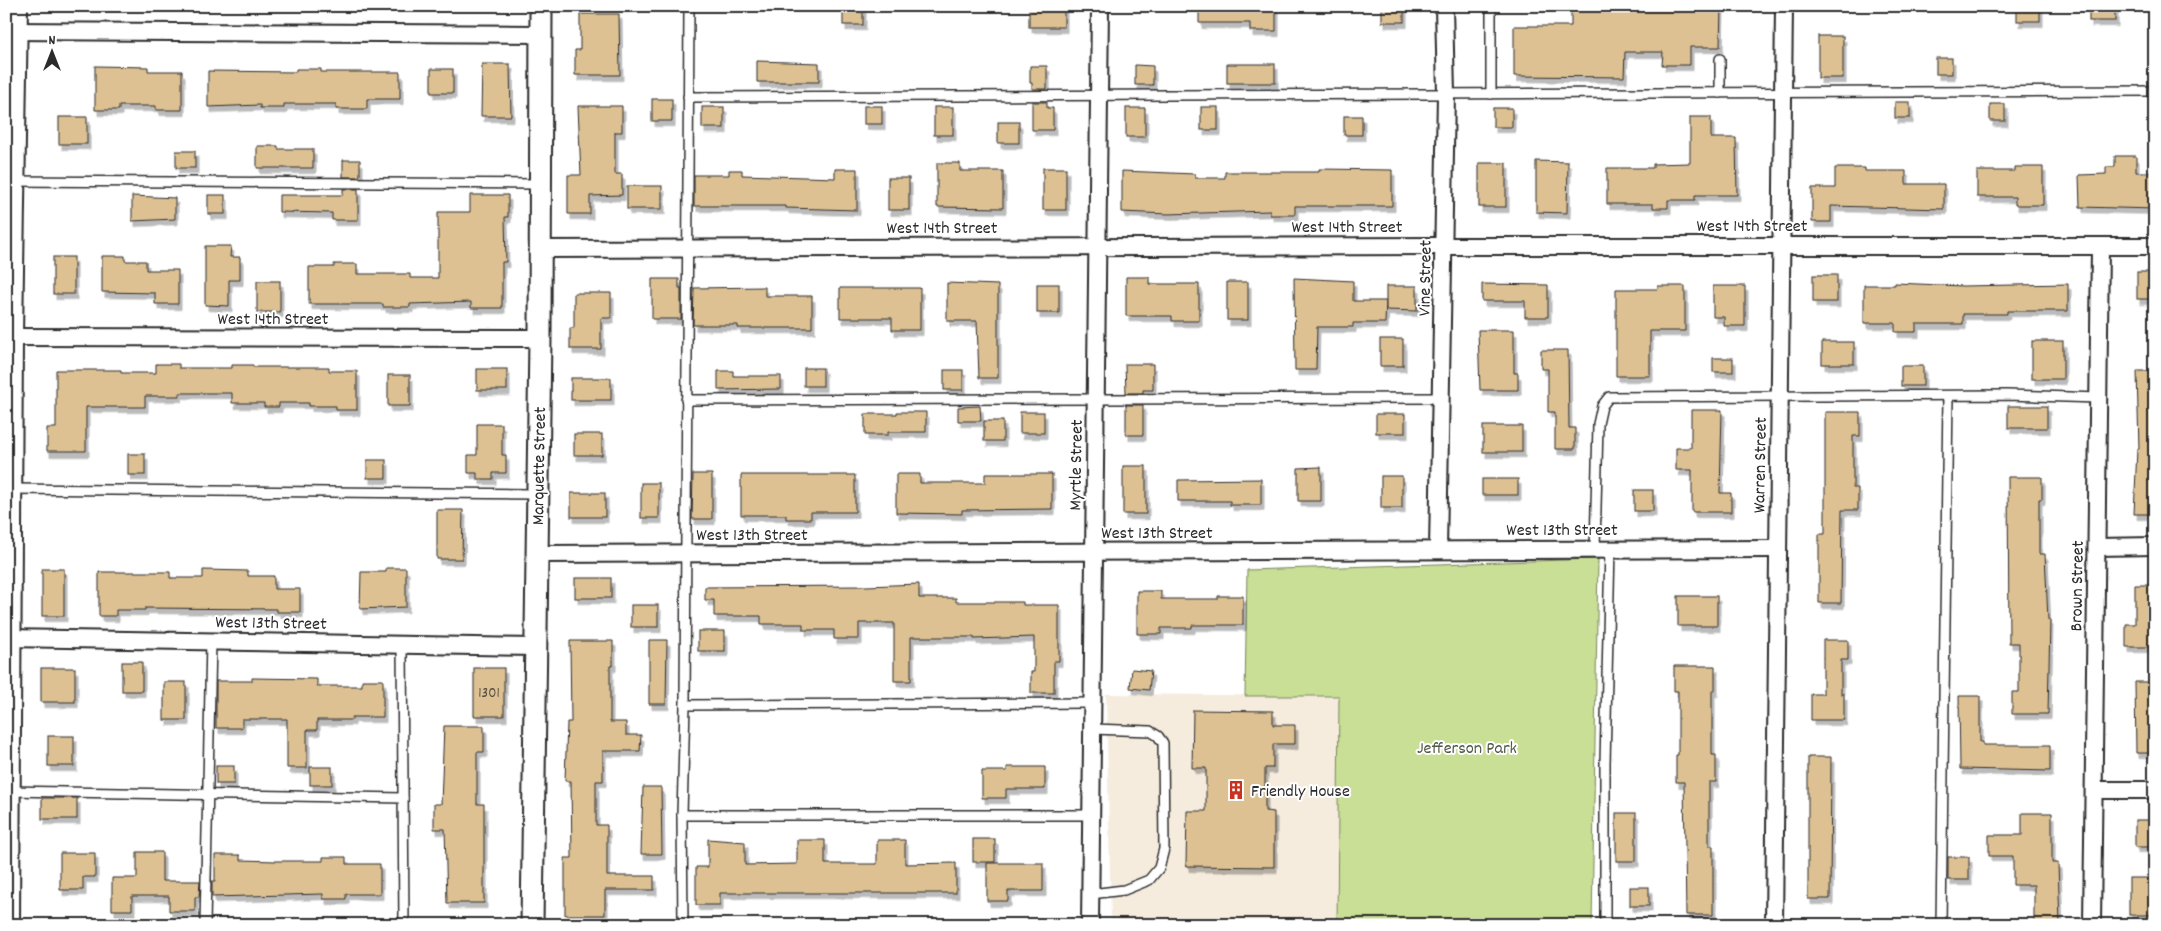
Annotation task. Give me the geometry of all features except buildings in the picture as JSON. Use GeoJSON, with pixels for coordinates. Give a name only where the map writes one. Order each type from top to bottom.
{"type":"FeatureCollection","features":[{"type":"Feature","properties":{"kind":"street"},"geometry":{"type":"LineString","coordinates":[[11,925],[9,638],[12,32],[19,6]]}},
{"type":"Feature","properties":{"kind":"street","name":"Marquette Street"},"geometry":{"type":"LineString","coordinates":[[532,925],[540,338],[541,6]]}},
{"type":"Feature","properties":{"kind":"street","name":"Myrtle Street"},"geometry":{"type":"LineString","coordinates":[[1090,925],[1100,6]]}},
{"type":"Feature","properties":{"kind":"street","name":"Vine Street"},"geometry":{"type":"LineString","coordinates":[[1438,550],[1446,94],[1444,6]]}},
{"type":"Feature","properties":{"kind":"street","name":"Warren Street"},"geometry":{"type":"LineString","coordinates":[[1774,925],[1784,6]]}},
{"type":"Feature","properties":{"kind":"street"},"geometry":{"type":"LineString","coordinates":[[12,32],[541,34]]}},
{"type":"Feature","properties":{"kind":"street","name":"West 14th Street"},"geometry":{"type":"LineString","coordinates":[[540,249],[1781,245],[2155,246]]}},
{"type":"Feature","properties":{"kind":"street","name":"Brown Street"},"geometry":{"type":"LineString","coordinates":[[2092,925],[2100,247]]}},
{"type":"Feature","properties":{"kind":"street","name":"West 14th Street"},"geometry":{"type":"LineString","coordinates":[[10,337],[540,338]]}},
{"type":"Feature","properties":{"kind":"street"},"geometry":{"type":"LineString","coordinates":[[2097,546],[2155,546]]}},
{"type":"Feature","properties":{"kind":"street","name":"West 13th Street"},"geometry":{"type":"LineString","coordinates":[[537,554],[1778,549]]}},
{"type":"Feature","properties":{"kind":"street","name":"West 13th Street"},"geometry":{"type":"LineString","coordinates":[[9,638],[536,647]]}},
{"type":"Feature","properties":{"kind":"street"},"geometry":{"type":"LineString","coordinates":[[2094,790],[2155,790]]}},
{"type":"Feature","properties":{"kind":"lane"},"geometry":{"type":"LineString","coordinates":[[683,925],[682,815],[689,6]]}},
{"type":"Feature","properties":{"kind":"lane"},"geometry":{"type":"LineString","coordinates":[[1491,6],[1491,94]]}},
{"type":"Feature","properties":{"kind":"lane"},"geometry":{"type":"LineString","coordinates":[[1720,59],[1720,93]]}},
{"type":"Feature","properties":{"kind":"lane"},"geometry":{"type":"LineString","coordinates":[[688,97],[2155,91]]}},
{"type":"Feature","properties":{"kind":"lane"},"geometry":{"type":"LineString","coordinates":[[11,181],[540,184]]}},
{"type":"Feature","properties":{"kind":"lane"},"geometry":{"type":"LineString","coordinates":[[1605,925],[1602,549],[1598,424],[1602,406],[1609,397],[1780,398],[2007,395],[2098,398]]}},
{"type":"Feature","properties":{"kind":"lane"},"geometry":{"type":"LineString","coordinates":[[1941,925],[1948,396]]}},
{"type":"Feature","properties":{"kind":"lane"},"geometry":{"type":"LineString","coordinates":[[686,400],[1442,398]]}},
{"type":"Feature","properties":{"kind":"lane"},"geometry":{"type":"LineString","coordinates":[[10,489],[538,494]]}},
{"type":"Feature","properties":{"kind":"lane"},"geometry":{"type":"LineString","coordinates":[[205,925],[211,641]]}},
{"type":"Feature","properties":{"kind":"lane"},"geometry":{"type":"LineString","coordinates":[[402,645],[404,925]]}},
{"type":"Feature","properties":{"kind":"lane"},"geometry":{"type":"LineString","coordinates":[[684,705],[1092,703]]}},
{"type":"Feature","properties":{"kind":"lane"},"geometry":{"type":"LineString","coordinates":[[1090,894],[1124,890],[1149,880],[1159,868],[1164,849],[1163,742],[1150,730],[1092,729]]}},
{"type":"Feature","properties":{"kind":"lane"},"geometry":{"type":"LineString","coordinates":[[9,791],[403,798]]}},
{"type":"Feature","properties":{"kind":"lane"},"geometry":{"type":"LineString","coordinates":[[682,815],[1091,815]]}},
{"type":"Feature","properties":{"kind":"shaded area"},"geometry":{"type":"Polygon","coordinates":[[[1106,694],[1339,696],[1337,925],[1113,925],[1111,923],[1106,694]]]}},
{"type":"Feature","properties":{"kind":"green space","name":"Jefferson Park"},"geometry":{"type":"Polygon","coordinates":[[[1598,559],[1592,925],[1337,925],[1339,696],[1245,696],[1247,570],[1598,559]]]}},
{"type":"Feature","properties":{"kind":"place","name":"Friendly House"},"geometry":{"type":"Point","coordinates":[1236,790]}}]}
